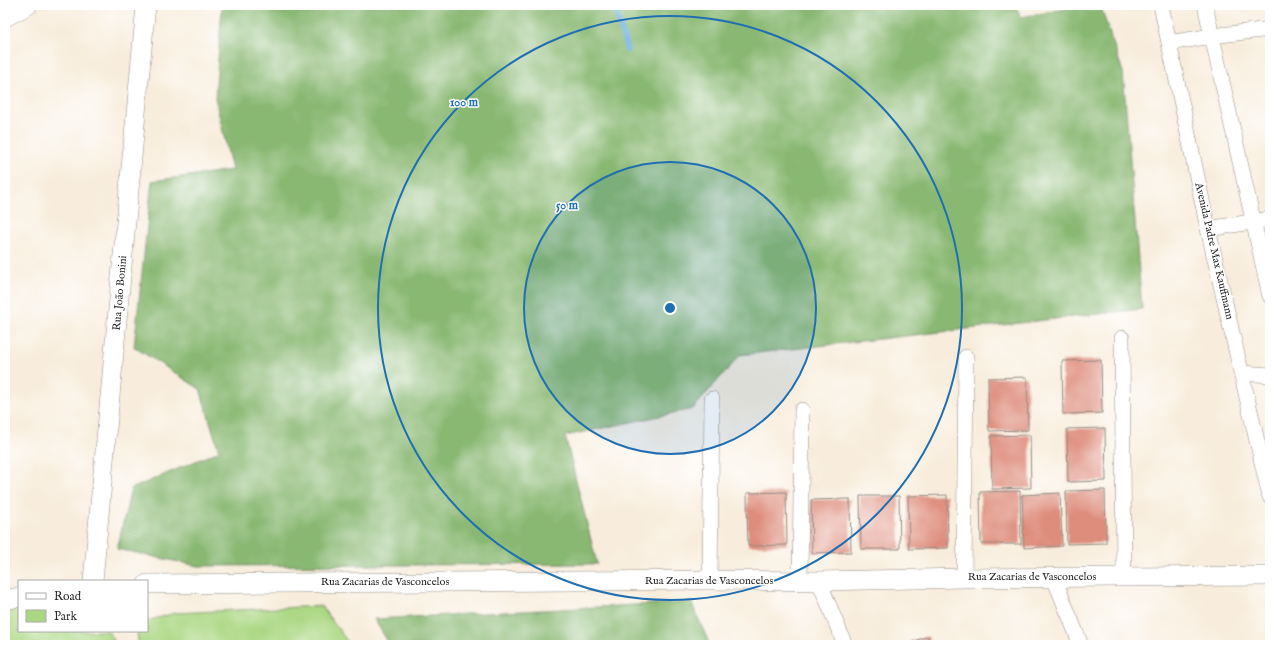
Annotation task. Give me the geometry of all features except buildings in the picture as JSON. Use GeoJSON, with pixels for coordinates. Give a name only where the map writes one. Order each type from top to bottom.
{"type":"FeatureCollection","features":[{"type":"Feature","properties":{"kind":"street"},"geometry":{"type":"LineString","coordinates":[[5,17],[28,5]]}},
{"type":"Feature","properties":{"kind":"street","name":"Rua João Bonini"},"geometry":{"type":"LineString","coordinates":[[93,580],[146,5]]}},
{"type":"Feature","properties":{"kind":"street","name":"Avenida Padre Max Kauffmann"},"geometry":{"type":"LineString","coordinates":[[1161,5],[1208,229],[1270,497]]}},
{"type":"Feature","properties":{"kind":"street"},"geometry":{"type":"LineString","coordinates":[[1205,5],[1270,296]]}},
{"type":"Feature","properties":{"kind":"street"},"geometry":{"type":"LineString","coordinates":[[1169,43],[1270,29]]}},
{"type":"Feature","properties":{"kind":"street"},"geometry":{"type":"LineString","coordinates":[[1208,229],[1270,219]]}},
{"type":"Feature","properties":{"kind":"street"},"geometry":{"type":"LineString","coordinates":[[1122,338],[1124,576]]}},
{"type":"Feature","properties":{"kind":"street"},"geometry":{"type":"LineString","coordinates":[[964,578],[966,357]]}},
{"type":"Feature","properties":{"kind":"street"},"geometry":{"type":"LineString","coordinates":[[1242,373],[1270,375]]}},
{"type":"Feature","properties":{"kind":"street"},"geometry":{"type":"LineString","coordinates":[[710,580],[712,399]]}},
{"type":"Feature","properties":{"kind":"street"},"geometry":{"type":"LineString","coordinates":[[800,580],[802,410]]}},
{"type":"Feature","properties":{"kind":"street","name":"Rua Zacarias de Vasconcelos"},"geometry":{"type":"LineString","coordinates":[[148,584],[710,580],[819,581],[1124,576],[1270,576]]}},
{"type":"Feature","properties":{"kind":"street"},"geometry":{"type":"LineString","coordinates":[[1054,578],[1081,645]]}},
{"type":"Feature","properties":{"kind":"street"},"geometry":{"type":"LineString","coordinates":[[819,581],[845,645]]}},
{"type":"Feature","properties":{"kind":"street"},"geometry":{"type":"LineString","coordinates":[[5,600],[18,597]]}},
{"type":"Feature","properties":{"kind":"green space"},"geometry":{"type":"Polygon","coordinates":[[[224,5],[1015,5],[1021,17],[1087,5],[1100,5],[1123,72],[1142,309],[740,355],[693,409],[565,436],[597,564],[198,566],[117,549],[131,489],[219,451],[200,389],[134,347],[152,181],[232,170],[215,98],[222,8],[224,5]]]}},
{"type":"Feature","properties":{"kind":"green space"},"geometry":{"type":"Polygon","coordinates":[[[18,601],[18,632],[109,632],[116,645],[5,645],[5,605],[18,601]]]}},
{"type":"Feature","properties":{"kind":"green space"},"geometry":{"type":"Polygon","coordinates":[[[691,602],[710,645],[390,645],[374,619],[691,602]]]}},
{"type":"Feature","properties":{"kind":"green space"},"geometry":{"type":"Polygon","coordinates":[[[321,606],[350,645],[139,645],[137,634],[138,632],[148,632],[148,621],[175,613],[321,606]]]}},
{"type":"Feature","properties":{"kind":"waterway"},"geometry":{"type":"LineString","coordinates":[[614,5],[627,50]]}}]}
